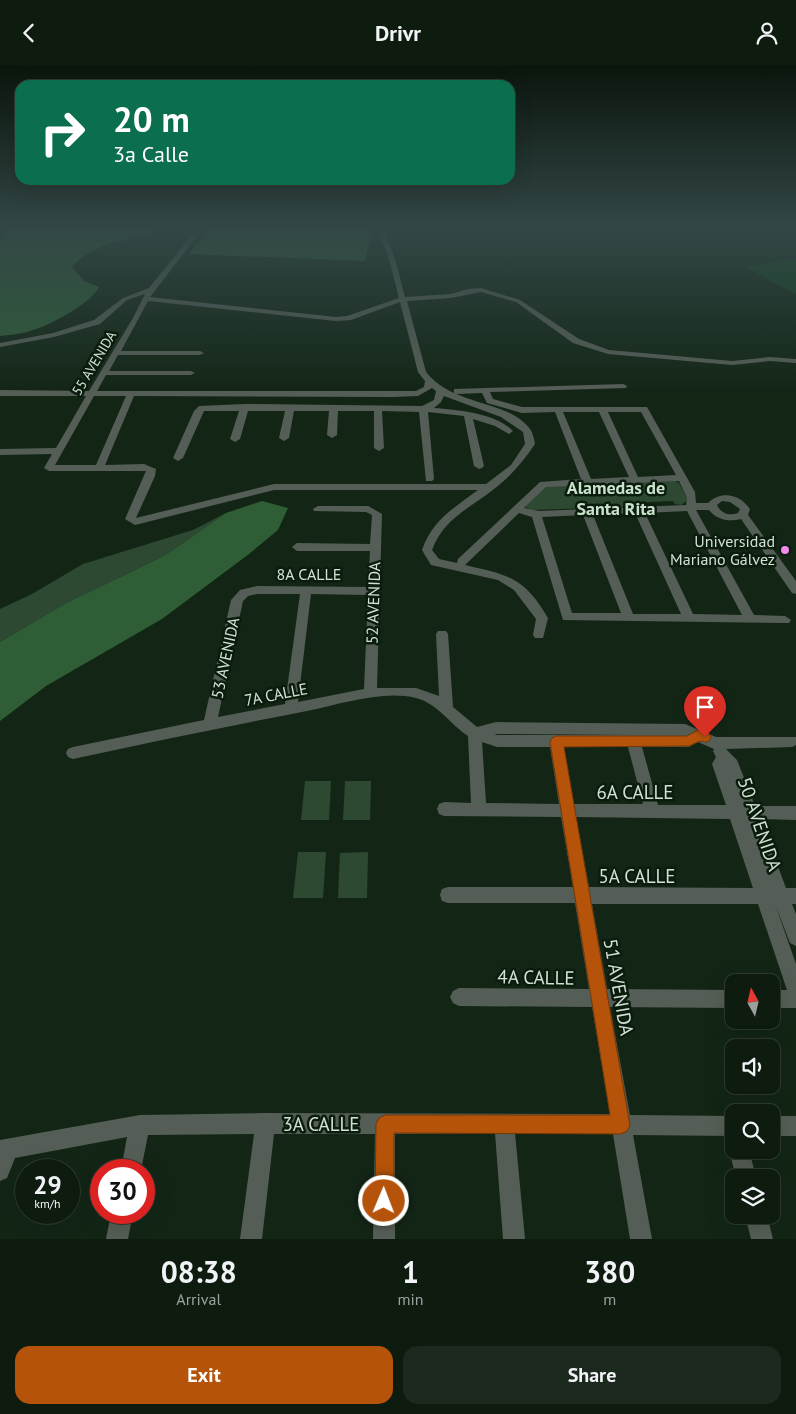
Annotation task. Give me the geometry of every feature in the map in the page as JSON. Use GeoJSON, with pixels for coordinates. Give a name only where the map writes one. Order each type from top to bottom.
{"type":"FeatureCollection","features":[{"type":"Feature","properties":{"kind":"street","name":"55 AVENIDA"},"geometry":{"type":"LineString","coordinates":[[100,466],[49,468],[158,282]]}},
{"type":"Feature","properties":{"kind":"street"},"geometry":{"type":"LineString","coordinates":[[398,282],[422,372],[428,382],[449,396],[504,415],[527,431],[530,444],[514,467],[441,524],[433,534],[427,550],[435,562],[501,577],[518,587],[542,617],[539,635]]}},
{"type":"Feature","properties":{"kind":"street"},"geometry":{"type":"LineString","coordinates":[[0,345],[54,335],[96,322],[125,299],[152,289]]}},
{"type":"Feature","properties":{"kind":"street"},"geometry":{"type":"LineString","coordinates":[[147,299],[336,319],[348,317],[403,299],[451,296],[468,291],[481,290],[518,301],[576,341],[608,352],[732,363],[770,359],[796,361]]}},
{"type":"Feature","properties":{"kind":"street"},"geometry":{"type":"LineString","coordinates":[[116,353],[200,353]]}},
{"type":"Feature","properties":{"kind":"street"},"geometry":{"type":"LineString","coordinates":[[104,373],[191,373]]}},
{"type":"Feature","properties":{"kind":"street"},"geometry":{"type":"LineString","coordinates":[[0,393],[415,393],[428,388],[428,382]]}},
{"type":"Feature","properties":{"kind":"street"},"geometry":{"type":"LineString","coordinates":[[457,391],[623,386]]}},
{"type":"Feature","properties":{"kind":"street"},"geometry":{"type":"LineString","coordinates":[[423,409],[438,402],[440,390]]}},
{"type":"Feature","properties":{"kind":"street"},"geometry":{"type":"LineString","coordinates":[[485,390],[490,401],[514,409],[644,409],[692,496],[690,508],[750,619]]}},
{"type":"Feature","properties":{"kind":"street"},"geometry":{"type":"LineString","coordinates":[[131,394],[100,466],[144,467],[151,469],[150,476],[130,519],[135,522],[274,487],[490,487]]}},
{"type":"Feature","properties":{"kind":"street"},"geometry":{"type":"LineString","coordinates":[[178,458],[198,411],[206,407],[423,409],[468,414],[498,424],[509,431]]}},
{"type":"Feature","properties":{"kind":"street"},"geometry":{"type":"LineString","coordinates":[[235,439],[245,407]]}},
{"type":"Feature","properties":{"kind":"street"},"geometry":{"type":"LineString","coordinates":[[284,438],[290,408]]}},
{"type":"Feature","properties":{"kind":"street"},"geometry":{"type":"LineString","coordinates":[[332,435],[334,408]]}},
{"type":"Feature","properties":{"kind":"street"},"geometry":{"type":"LineString","coordinates":[[378,409],[379,448]]}},
{"type":"Feature","properties":{"kind":"street"},"geometry":{"type":"LineString","coordinates":[[423,409],[429,479]]}},
{"type":"Feature","properties":{"kind":"street"},"geometry":{"type":"LineString","coordinates":[[602,409],[635,480]]}},
{"type":"Feature","properties":{"kind":"street"},"geometry":{"type":"LineString","coordinates":[[558,410],[587,482]]}},
{"type":"Feature","properties":{"kind":"street"},"geometry":{"type":"LineString","coordinates":[[468,414],[479,466]]}},
{"type":"Feature","properties":{"kind":"street"},"geometry":{"type":"LineString","coordinates":[[0,451],[59,451]]}},
{"type":"Feature","properties":{"kind":"street"},"geometry":{"type":"LineString","coordinates":[[462,562],[543,484],[682,478]]}},
{"type":"Feature","properties":{"kind":"street"},"geometry":{"type":"LineString","coordinates":[[692,496],[714,503],[721,515],[739,516],[754,528],[796,591]]}},
{"type":"Feature","properties":{"kind":"street"},"geometry":{"type":"LineString","coordinates":[[517,509],[525,513],[536,513],[690,508],[714,503],[724,498],[735,501],[745,509],[739,516]]}},
{"type":"Feature","properties":{"kind":"street","name":"52 AVENIDA"},"geometry":{"type":"LineString","coordinates":[[318,509],[368,509],[376,512],[370,694]]}},
{"type":"Feature","properties":{"kind":"street"},"geometry":{"type":"LineString","coordinates":[[639,510],[689,619]]}},
{"type":"Feature","properties":{"kind":"street"},"geometry":{"type":"LineString","coordinates":[[587,512],[628,617]]}},
{"type":"Feature","properties":{"kind":"street"},"geometry":{"type":"LineString","coordinates":[[536,513],[566,616],[786,620]]}},
{"type":"Feature","properties":{"kind":"street"},"geometry":{"type":"LineString","coordinates":[[297,547],[375,548]]}},
{"type":"Feature","properties":{"kind":"street","name":"8A CALLE"},"geometry":{"type":"LineString","coordinates":[[244,593],[257,590],[374,591]]}},
{"type":"Feature","properties":{"kind":"street"},"geometry":{"type":"LineString","coordinates":[[291,709],[306,590]]}},
{"type":"Feature","properties":{"kind":"street","name":"53 AVENIDA"},"geometry":{"type":"LineString","coordinates":[[210,725],[238,600],[244,593]]}},
{"type":"Feature","properties":{"kind":"street"},"geometry":{"type":"LineString","coordinates":[[442,634],[446,708]]}},
{"type":"Feature","properties":{"kind":"street","name":"7A CALLE"},"geometry":{"type":"LineString","coordinates":[[73,753],[370,694],[416,693],[426,696],[446,708],[475,733],[497,741],[689,741],[698,735]]}},
{"type":"Feature","properties":{"kind":"street"},"geometry":{"type":"LineString","coordinates":[[480,810],[475,733],[496,728],[685,730],[698,735],[719,750],[792,741]]}},
{"type":"Feature","properties":{"kind":"street","name":"51 AVENIDA"},"geometry":{"type":"LineString","coordinates":[[556,742],[641,1239]]}},
{"type":"Feature","properties":{"kind":"street"},"geometry":{"type":"LineString","coordinates":[[634,742],[653,812]]}},
{"type":"Feature","properties":{"kind":"street","name":"50 AVENIDA"},"geometry":{"type":"LineString","coordinates":[[719,750],[719,764],[742,813],[788,896],[796,937]]}},
{"type":"Feature","properties":{"kind":"street","name":"6A CALLE"},"geometry":{"type":"LineString","coordinates":[[444,809],[796,813]]}},
{"type":"Feature","properties":{"kind":"street","name":"50 AVENIDA"},"geometry":{"type":"LineString","coordinates":[[742,813],[763,895],[796,990]]}},
{"type":"Feature","properties":{"kind":"street","name":"5A CALLE"},"geometry":{"type":"LineString","coordinates":[[448,895],[788,896]]}},
{"type":"Feature","properties":{"kind":"street","name":"4A CALLE"},"geometry":{"type":"LineString","coordinates":[[459,997],[725,999]]}},
{"type":"Feature","properties":{"kind":"street"},"geometry":{"type":"LineString","coordinates":[[780,999],[796,999]]}},
{"type":"Feature","properties":{"kind":"street"},"geometry":{"type":"LineString","coordinates":[[251,1239],[265,1123]]}},
{"type":"Feature","properties":{"kind":"street"},"geometry":{"type":"LineString","coordinates":[[504,1123],[514,1239]]}},
{"type":"Feature","properties":{"kind":"street","name":"3A CALLE"},"geometry":{"type":"LineString","coordinates":[[3,1150],[140,1125],[504,1123],[725,1128]]}},
{"type":"Feature","properties":{"kind":"street"},"geometry":{"type":"LineString","coordinates":[[384,1239],[385,1124]]}},
{"type":"Feature","properties":{"kind":"street"},"geometry":{"type":"LineString","coordinates":[[133,1159],[140,1125]]}},
{"type":"Feature","properties":{"kind":"street"},"geometry":{"type":"LineString","coordinates":[[780,1126],[796,1126]]}},
{"type":"Feature","properties":{"kind":"street"},"geometry":{"type":"LineString","coordinates":[[0,1171],[3,1150]]}},
{"type":"Feature","properties":{"kind":"street"},"geometry":{"type":"LineString","coordinates":[[116,1239],[119,1224]]}},
{"type":"Feature","properties":{"kind":"street"},"geometry":{"type":"LineString","coordinates":[[758,1224],[762,1239]]}},
{"type":"Feature","properties":{"kind":"green space"},"geometry":{"type":"Polygon","coordinates":[[[0,282],[86,282],[99,287],[94,294],[77,308],[45,325],[27,332],[0,336],[0,282]]]}},
{"type":"Feature","properties":{"kind":"green space"},"geometry":{"type":"Polygon","coordinates":[[[675,481],[679,483],[688,500],[681,505],[675,504],[673,501],[625,503],[625,506],[622,507],[532,510],[525,507],[547,486],[675,481]]]}},
{"type":"Feature","properties":{"kind":"green space"},"geometry":{"type":"Polygon","coordinates":[[[262,501],[288,508],[278,530],[162,619],[46,686],[0,721],[0,642],[66,603],[164,556],[226,513],[262,501]]]}},
{"type":"Feature","properties":{"kind":"green space"},"geometry":{"type":"Polygon","coordinates":[[[226,513],[164,556],[66,603],[0,642],[0,609],[32,594],[83,564],[193,530],[226,513]]]}},
{"type":"Feature","properties":{"kind":"green space"},"geometry":{"type":"Polygon","coordinates":[[[305,781],[331,781],[329,820],[301,820],[305,781]]]}},
{"type":"Feature","properties":{"kind":"green space"},"geometry":{"type":"Polygon","coordinates":[[[345,781],[371,781],[370,820],[343,820],[345,781]]]}},
{"type":"Feature","properties":{"kind":"green space"},"geometry":{"type":"Polygon","coordinates":[[[298,852],[326,852],[323,898],[293,898],[298,852]]]}},
{"type":"Feature","properties":{"kind":"green space"},"geometry":{"type":"Polygon","coordinates":[[[368,852],[367,898],[338,898],[340,853],[368,852]]]}},
{"type":"Feature","properties":{"kind":"building"},"geometry":{"type":"Polygon","coordinates":[[[773,282],[796,282],[796,294],[773,282]]]}},
{"type":"Feature","properties":{"kind":"place","name":"Universidad Mariano Gálvez"},"geometry":{"type":"Point","coordinates":[785,550]}},
{"type":"Feature","properties":{"kind":"district","name":"Alamedas de Santa Rita"},"geometry":{"type":"Point","coordinates":[616,498]}},
{"type":"Feature","properties":{"kind":"route"},"geometry":{"type":"LineString","coordinates":[[384,1201],[385,1124],[504,1123],[621,1125],[556,742],[689,741],[698,735],[705,737]]}}]}
